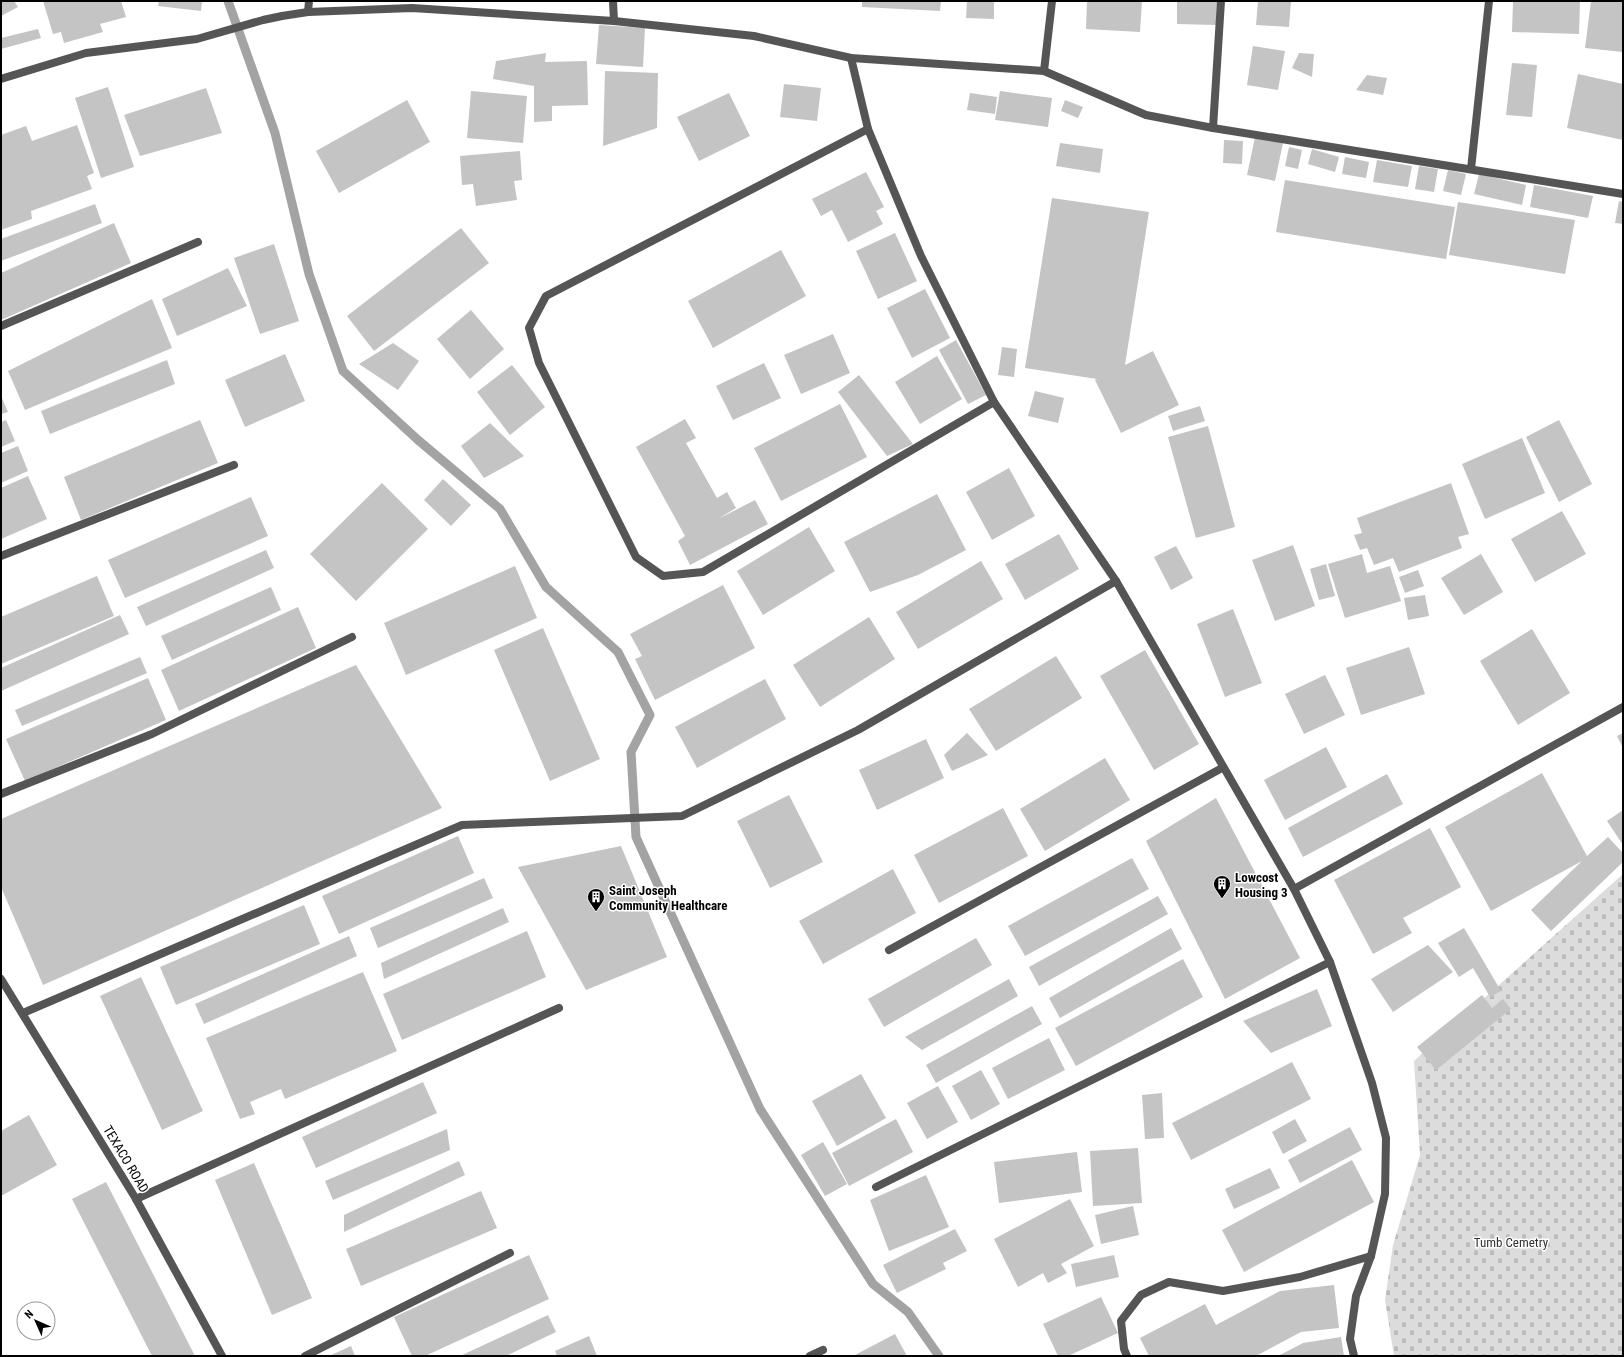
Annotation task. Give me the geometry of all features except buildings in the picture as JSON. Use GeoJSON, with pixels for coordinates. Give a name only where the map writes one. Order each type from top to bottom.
{"type":"FeatureCollection","features":[{"type":"Feature","properties":{"kind":"street"},"geometry":{"type":"LineString","coordinates":[[308,12],[309,1]]}},
{"type":"Feature","properties":{"kind":"street"},"geometry":{"type":"LineString","coordinates":[[613,1],[614,21]]}},
{"type":"Feature","properties":{"kind":"street"},"geometry":{"type":"LineString","coordinates":[[1044,71],[1052,1]]}},
{"type":"Feature","properties":{"kind":"street"},"geometry":{"type":"LineString","coordinates":[[1213,128],[1221,1]]}},
{"type":"Feature","properties":{"kind":"street"},"geometry":{"type":"LineString","coordinates":[[1471,169],[1489,1]]}},
{"type":"Feature","properties":{"kind":"street"},"geometry":{"type":"LineString","coordinates":[[1,79],[86,53],[197,39],[263,20],[308,12],[412,8],[614,21],[754,36],[851,58],[1044,71],[1146,115],[1213,128],[1623,194]]}},
{"type":"Feature","properties":{"kind":"street"},"geometry":{"type":"LineString","coordinates":[[851,58],[868,129],[921,256],[994,402],[1116,581],[1222,768],[1294,889],[1330,962],[1372,1083],[1386,1138],[1385,1194],[1372,1256],[1356,1296],[1350,1339],[1354,1356]]}},
{"type":"Feature","properties":{"kind":"street"},"geometry":{"type":"LineString","coordinates":[[868,129],[546,296],[529,328],[539,363],[636,557],[663,576],[703,572],[994,402]]}},
{"type":"Feature","properties":{"kind":"street"},"geometry":{"type":"LineString","coordinates":[[1,326],[198,242]]}},
{"type":"Feature","properties":{"kind":"street"},"geometry":{"type":"LineString","coordinates":[[1,556],[234,465]]}},
{"type":"Feature","properties":{"kind":"street"},"geometry":{"type":"LineString","coordinates":[[23,1013],[462,825],[682,816],[858,730],[1116,581]]}},
{"type":"Feature","properties":{"kind":"street"},"geometry":{"type":"LineString","coordinates":[[1,794],[152,734],[352,637]]}},
{"type":"Feature","properties":{"kind":"street"},"geometry":{"type":"LineString","coordinates":[[1294,889],[1623,706]]}},
{"type":"Feature","properties":{"kind":"street"},"geometry":{"type":"LineString","coordinates":[[890,950],[1222,768]]}},
{"type":"Feature","properties":{"kind":"street"},"geometry":{"type":"LineString","coordinates":[[876,1187],[1330,962]]}},
{"type":"Feature","properties":{"kind":"street","name":"TEXACO ROAD"},"geometry":{"type":"LineString","coordinates":[[1,979],[136,1199],[222,1356]]}},
{"type":"Feature","properties":{"kind":"street"},"geometry":{"type":"LineString","coordinates":[[136,1199],[559,1008]]}},
{"type":"Feature","properties":{"kind":"street"},"geometry":{"type":"LineString","coordinates":[[305,1356],[510,1253]]}},
{"type":"Feature","properties":{"kind":"street"},"geometry":{"type":"LineString","coordinates":[[1127,1356],[1124,1349],[1121,1321],[1141,1295],[1169,1282],[1223,1291],[1300,1278],[1372,1256]]}},
{"type":"Feature","properties":{"kind":"street"},"geometry":{"type":"LineString","coordinates":[[810,1356],[823,1350]]}},
{"type":"Feature","properties":{"kind":"green space","name":"Tumb Cemetry"},"geometry":{"type":"Polygon","coordinates":[[[1623,874],[1623,1356],[1394,1356],[1385,1300],[1393,1245],[1420,1155],[1414,1061],[1623,874]]]}},
{"type":"Feature","properties":{"kind":"waterway"},"geometry":{"type":"LineString","coordinates":[[228,1],[275,133],[309,274],[343,371],[418,440],[500,509],[546,587],[618,652],[650,715],[631,752],[636,837],[760,1109],[873,1284],[908,1312],[939,1356]]}},
{"type":"Feature","properties":{"kind":"place","name":"Lowcost Housing 3"},"geometry":{"type":"Point","coordinates":[1222,899]}},
{"type":"Feature","properties":{"kind":"place","name":"Saint Joseph Community Healthcare"},"geometry":{"type":"Point","coordinates":[596,912]}}]}
